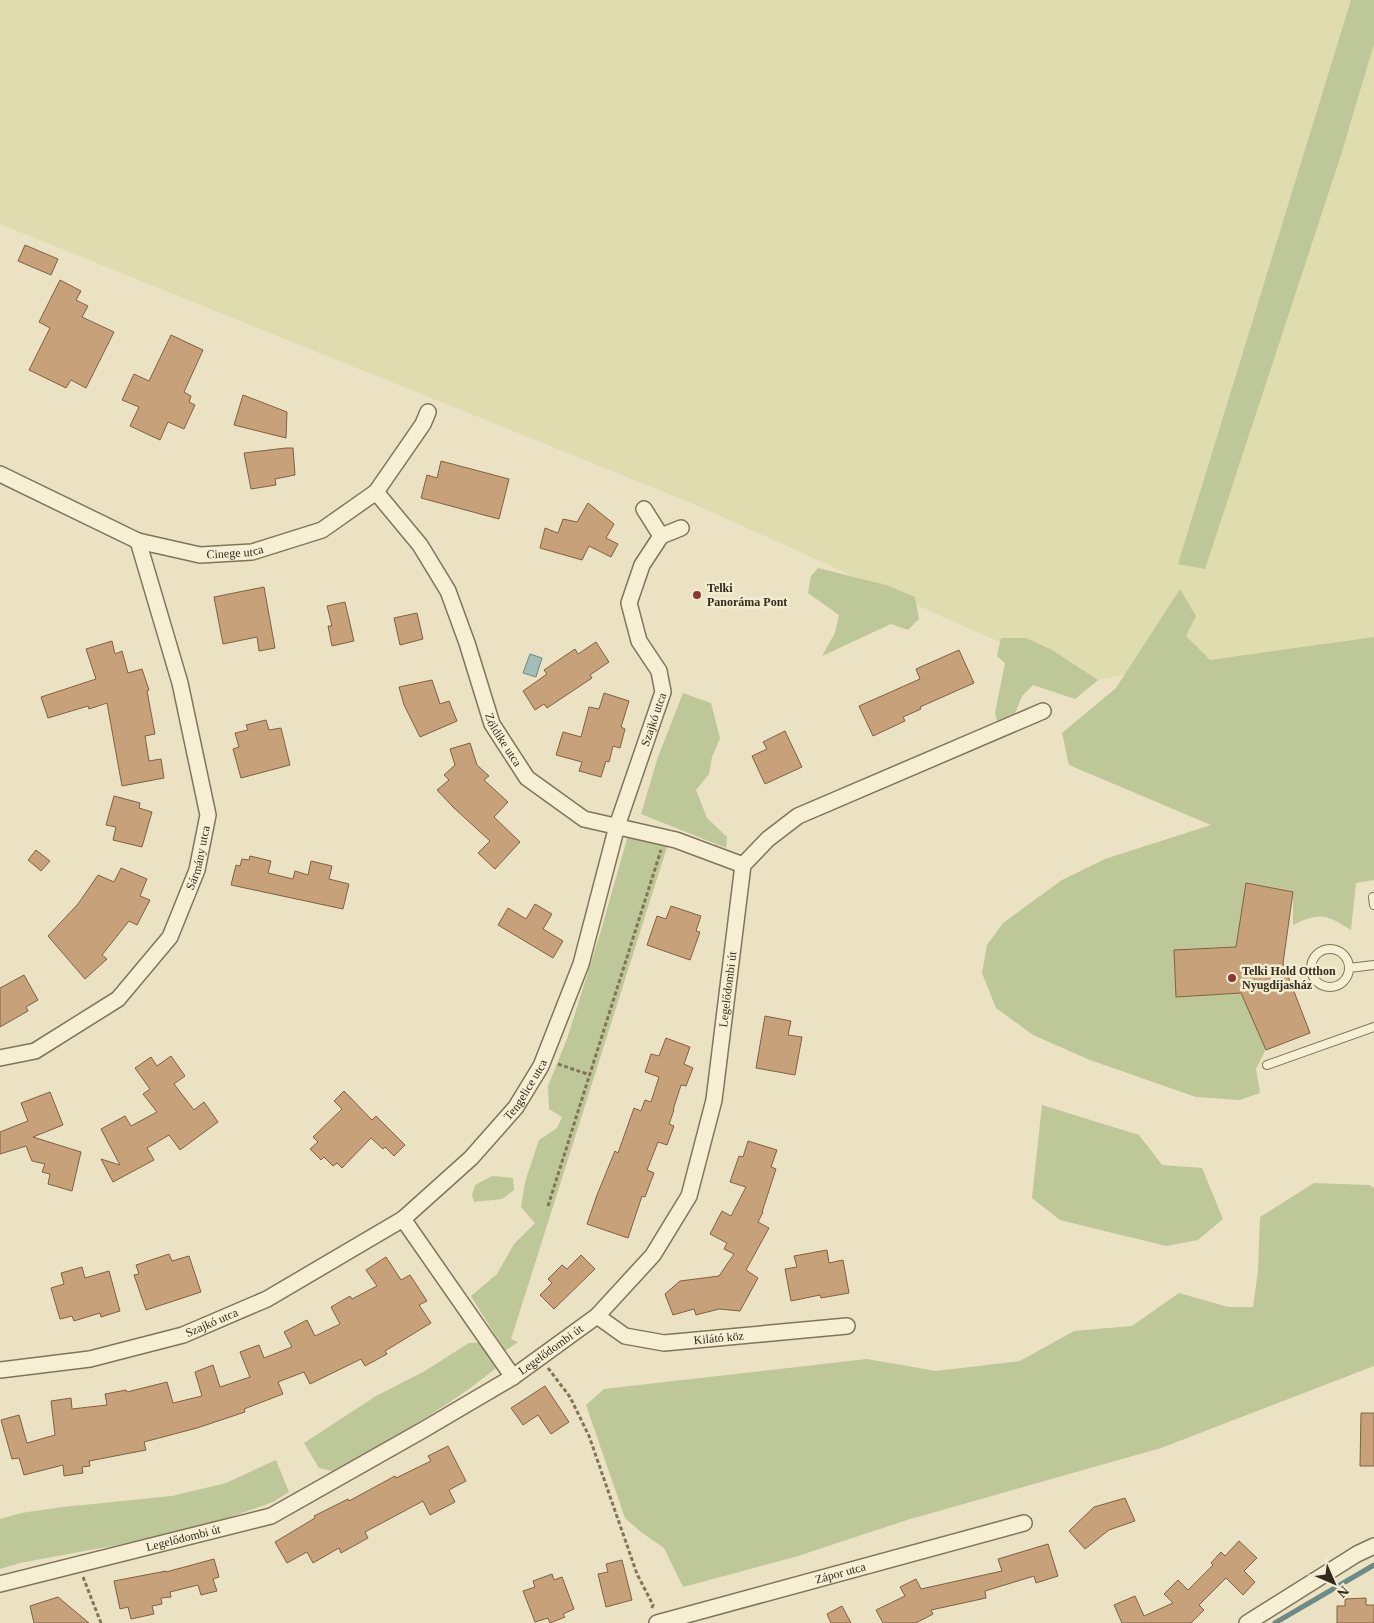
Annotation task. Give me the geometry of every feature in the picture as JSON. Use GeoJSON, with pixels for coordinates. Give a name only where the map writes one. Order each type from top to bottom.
{"type":"FeatureCollection","features":[{"type":"Feature","properties":{"kind":"street","name":"Cinege utca"},"geometry":{"type":"LineString","coordinates":[[0,474],[138,541],[200,555],[252,552],[322,530],[376,492],[423,424],[428,412]]}},
{"type":"Feature","properties":{"kind":"street","name":"Zöldike utca"},"geometry":{"type":"LineString","coordinates":[[376,492],[420,545],[448,591],[467,643],[492,724],[527,778],[584,820],[665,837],[743,865]]}},
{"type":"Feature","properties":{"kind":"street"},"geometry":{"type":"LineString","coordinates":[[644,509],[661,536],[681,528]]}},
{"type":"Feature","properties":{"kind":"street","name":"Szajkó utca"},"geometry":{"type":"LineString","coordinates":[[617,826],[663,692],[659,671],[639,641],[629,604],[642,566],[661,536]]}},
{"type":"Feature","properties":{"kind":"street","name":"Sármány utca"},"geometry":{"type":"LineString","coordinates":[[0,1058],[35,1050],[118,999],[170,936],[197,870],[208,815],[180,683],[138,541]]}},
{"type":"Feature","properties":{"kind":"street"},"geometry":{"type":"LineString","coordinates":[[743,865],[768,839],[798,816],[1043,711]]}},
{"type":"Feature","properties":{"kind":"street","name":"Tengelice utca"},"geometry":{"type":"LineString","coordinates":[[403,1219],[471,1158],[516,1107],[541,1066],[581,964],[617,826]]}},
{"type":"Feature","properties":{"kind":"street","name":"Legelődombi út"},"geometry":{"type":"LineString","coordinates":[[0,1584],[270,1516],[423,1430],[513,1376],[598,1316],[653,1255],[689,1196],[714,1100],[743,865]]}},
{"type":"Feature","properties":{"kind":"street","name":"Szajkó utca"},"geometry":{"type":"LineString","coordinates":[[0,1370],[90,1359],[183,1335],[267,1299],[403,1219]]}},
{"type":"Feature","properties":{"kind":"street","name":"Legelődombi út"},"geometry":{"type":"LineString","coordinates":[[403,1219],[513,1376]]}},
{"type":"Feature","properties":{"kind":"street","name":"Kilátó köz"},"geometry":{"type":"LineString","coordinates":[[598,1316],[625,1336],[664,1344],[847,1326]]}},
{"type":"Feature","properties":{"kind":"street","name":"Zápor utca"},"geometry":{"type":"LineString","coordinates":[[653,1618],[1024,1523]]}},
{"type":"Feature","properties":{"kind":"street"},"geometry":{"type":"LineString","coordinates":[[1247,1623],[1357,1554],[1374,1546]]}},
{"type":"Feature","properties":{"kind":"lane"},"geometry":{"type":"LineString","coordinates":[[1328,949],[1334,949],[1345,956],[1349,968],[1346,979],[1341,984],[1330,987],[1318,983],[1314,978],[1311,966],[1316,955],[1328,949]]}},
{"type":"Feature","properties":{"kind":"lane"},"geometry":{"type":"LineString","coordinates":[[1349,968],[1374,965]]}},
{"type":"Feature","properties":{"kind":"lane"},"geometry":{"type":"LineString","coordinates":[[1267,1065],[1374,1027]]}},
{"type":"Feature","properties":{"kind":"path"},"geometry":{"type":"LineString","coordinates":[[548,1206],[665,837]]}},
{"type":"Feature","properties":{"kind":"path"},"geometry":{"type":"LineString","coordinates":[[543,1059],[590,1075]]}},
{"type":"Feature","properties":{"kind":"path"},"geometry":{"type":"LineString","coordinates":[[540,1357],[570,1397],[589,1436],[637,1574],[653,1605],[653,1618]]}},
{"type":"Feature","properties":{"kind":"path"},"geometry":{"type":"LineString","coordinates":[[78,1565],[101,1623]]}},
{"type":"Feature","properties":{"kind":"shaded area"},"geometry":{"type":"Polygon","coordinates":[[[0,0],[1374,0],[1374,637],[1171,666],[1087,682],[694,504],[0,224],[0,0]]]}},
{"type":"Feature","properties":{"kind":"green space"},"geometry":{"type":"Polygon","coordinates":[[[1351,0],[1374,0],[1374,44],[1341,155],[1205,569],[1178,564],[1351,0]]]}},
{"type":"Feature","properties":{"kind":"green space"},"geometry":{"type":"Polygon","coordinates":[[[818,568],[886,585],[915,597],[919,619],[908,630],[891,624],[822,656],[835,633],[839,615],[808,593],[811,576],[818,568]]]}},
{"type":"Feature","properties":{"kind":"green space"},"geometry":{"type":"Polygon","coordinates":[[[1180,589],[1196,616],[1186,636],[1210,660],[1374,637],[1374,880],[1356,883],[1351,930],[1329,918],[1323,917],[1310,918],[1293,925],[1293,892],[1246,883],[1236,947],[1175,952],[1177,997],[1241,993],[1266,1049],[1256,1069],[1260,1093],[1240,1100],[1196,1097],[1090,1060],[1033,1035],[996,1008],[982,973],[987,945],[1003,923],[1062,880],[1105,859],[1211,825],[1069,765],[1062,733],[1116,688],[1180,589]]]}},
{"type":"Feature","properties":{"kind":"green space"},"geometry":{"type":"Polygon","coordinates":[[[1001,638],[1026,638],[1052,650],[1098,680],[1075,699],[1033,685],[1022,696],[1014,716],[998,725],[995,713],[1005,663],[997,656],[1001,638]]]}},
{"type":"Feature","properties":{"kind":"green space"},"geometry":{"type":"Polygon","coordinates":[[[683,693],[711,703],[720,738],[712,757],[709,774],[696,790],[707,818],[727,837],[726,848],[641,814],[658,757],[683,693]]]}},
{"type":"Feature","properties":{"kind":"green space"},"geometry":{"type":"Polygon","coordinates":[[[629,832],[667,847],[511,1339],[518,1342],[505,1351],[471,1296],[497,1274],[514,1244],[535,1223],[521,1207],[525,1182],[539,1140],[557,1128],[562,1117],[549,1109],[548,1086],[567,1039],[629,832]]]}},
{"type":"Feature","properties":{"kind":"green space"},"geometry":{"type":"Polygon","coordinates":[[[1042,1105],[1139,1135],[1162,1165],[1202,1168],[1223,1219],[1198,1240],[1166,1246],[1060,1220],[1032,1198],[1042,1105]]]}},
{"type":"Feature","properties":{"kind":"green space"},"geometry":{"type":"Polygon","coordinates":[[[492,1176],[513,1178],[514,1190],[502,1199],[474,1202],[472,1195],[475,1185],[492,1176]]]}},
{"type":"Feature","properties":{"kind":"green space"},"geometry":{"type":"Polygon","coordinates":[[[1314,1183],[1369,1185],[1374,1188],[1374,1366],[1161,1448],[907,1520],[798,1556],[683,1587],[664,1548],[625,1518],[586,1405],[604,1389],[867,1359],[936,1371],[1020,1361],[1074,1331],[1132,1326],[1179,1293],[1228,1307],[1253,1307],[1258,1271],[1260,1217],[1314,1183]]]}},
{"type":"Feature","properties":{"kind":"green space"},"geometry":{"type":"Polygon","coordinates":[[[483,1342],[496,1368],[477,1383],[417,1423],[335,1472],[319,1468],[304,1443],[376,1396],[423,1372],[469,1343],[483,1342]]]}},
{"type":"Feature","properties":{"kind":"green space"},"geometry":{"type":"Polygon","coordinates":[[[276,1460],[289,1492],[273,1502],[230,1517],[160,1537],[20,1563],[0,1569],[0,1519],[21,1513],[63,1507],[172,1496],[226,1483],[276,1460]]]}},
{"type":"Feature","properties":{"kind":"water"},"geometry":{"type":"Polygon","coordinates":[[[530,654],[542,658],[536,677],[523,673],[530,654]]]}},
{"type":"Feature","properties":{"kind":"building"},"geometry":{"type":"Polygon","coordinates":[[[25,245],[58,259],[51,275],[18,261],[25,245]]]}},
{"type":"Feature","properties":{"kind":"building"},"geometry":{"type":"Polygon","coordinates":[[[60,280],[81,291],[76,300],[88,306],[82,317],[114,332],[86,388],[71,380],[66,388],[29,370],[50,328],[39,322],[60,280]]]}},
{"type":"Feature","properties":{"kind":"building"},"geometry":{"type":"Polygon","coordinates":[[[171,335],[203,350],[184,392],[191,396],[189,402],[195,405],[184,429],[168,422],[160,440],[130,426],[139,407],[122,400],[134,374],[149,381],[171,335]]]}},
{"type":"Feature","properties":{"kind":"building"},"geometry":{"type":"Polygon","coordinates":[[[243,395],[287,412],[286,438],[234,425],[243,395]]]}},
{"type":"Feature","properties":{"kind":"building"},"geometry":{"type":"Polygon","coordinates":[[[293,448],[295,475],[275,479],[276,485],[251,489],[244,453],[293,448]]]}},
{"type":"Feature","properties":{"kind":"building"},"geometry":{"type":"Polygon","coordinates":[[[441,461],[509,479],[499,519],[421,498],[427,475],[437,478],[441,461]]]}},
{"type":"Feature","properties":{"kind":"building"},"geometry":{"type":"Polygon","coordinates":[[[588,503],[614,524],[606,538],[618,544],[611,557],[589,546],[582,560],[540,548],[545,528],[558,533],[563,519],[577,522],[588,503]]]}},
{"type":"Feature","properties":{"kind":"building"},"geometry":{"type":"Polygon","coordinates":[[[264,587],[275,648],[259,651],[257,637],[223,644],[214,597],[264,587]]]}},
{"type":"Feature","properties":{"kind":"building"},"geometry":{"type":"Polygon","coordinates":[[[345,602],[354,641],[332,646],[328,626],[332,626],[327,606],[345,602]]]}},
{"type":"Feature","properties":{"kind":"building"},"geometry":{"type":"Polygon","coordinates":[[[417,613],[423,639],[400,645],[394,618],[417,613]]]}},
{"type":"Feature","properties":{"kind":"building"},"geometry":{"type":"Polygon","coordinates":[[[112,641],[115,654],[122,651],[128,673],[142,669],[149,690],[147,691],[155,734],[145,736],[149,761],[161,759],[164,778],[122,786],[107,703],[89,709],[88,706],[48,718],[41,697],[96,679],[86,649],[112,641]]]}},
{"type":"Feature","properties":{"kind":"building"},"geometry":{"type":"Polygon","coordinates":[[[596,642],[609,662],[590,675],[592,678],[547,708],[544,704],[535,710],[523,691],[547,674],[544,670],[575,649],[578,654],[596,642]]]}},
{"type":"Feature","properties":{"kind":"building"},"geometry":{"type":"Polygon","coordinates":[[[959,650],[974,683],[920,707],[921,709],[903,717],[905,721],[873,736],[859,706],[920,679],[916,669],[959,650]]]}},
{"type":"Feature","properties":{"kind":"building"},"geometry":{"type":"Polygon","coordinates":[[[432,680],[440,704],[449,701],[457,721],[420,737],[404,705],[399,687],[432,680]]]}},
{"type":"Feature","properties":{"kind":"building"},"geometry":{"type":"Polygon","coordinates":[[[604,693],[629,701],[621,727],[625,729],[620,748],[613,746],[609,762],[606,761],[601,777],[579,771],[582,762],[556,755],[563,732],[581,737],[589,707],[599,709],[604,693]]]}},
{"type":"Feature","properties":{"kind":"building"},"geometry":{"type":"Polygon","coordinates":[[[266,720],[269,730],[281,728],[290,765],[241,778],[233,749],[239,747],[235,733],[248,730],[246,725],[266,720]]]}},
{"type":"Feature","properties":{"kind":"building"},"geometry":{"type":"Polygon","coordinates":[[[785,731],[802,767],[765,784],[752,756],[767,749],[763,742],[785,731]]]}},
{"type":"Feature","properties":{"kind":"building"},"geometry":{"type":"Polygon","coordinates":[[[470,743],[477,765],[489,776],[484,780],[508,802],[494,817],[520,842],[495,869],[478,853],[490,841],[437,790],[449,780],[444,775],[455,765],[450,749],[470,743]]]}},
{"type":"Feature","properties":{"kind":"building"},"geometry":{"type":"Polygon","coordinates":[[[114,796],[140,803],[139,808],[152,812],[142,847],[113,840],[116,827],[106,825],[114,796]]]}},
{"type":"Feature","properties":{"kind":"building"},"geometry":{"type":"Polygon","coordinates":[[[36,850],[50,861],[41,871],[28,860],[36,850]]]}},
{"type":"Feature","properties":{"kind":"building"},"geometry":{"type":"Polygon","coordinates":[[[250,856],[271,861],[268,873],[293,879],[295,871],[308,875],[311,861],[332,866],[329,879],[349,884],[343,909],[231,885],[236,865],[240,866],[242,859],[249,860],[250,856]]]}},
{"type":"Feature","properties":{"kind":"building"},"geometry":{"type":"Polygon","coordinates":[[[121,868],[147,879],[140,896],[150,900],[137,925],[129,921],[102,955],[107,959],[85,979],[48,936],[78,904],[98,875],[114,882],[121,868]]]}},
{"type":"Feature","properties":{"kind":"building","name":"Telki Hold Otthon Nyugdíjasház"},"geometry":{"type":"Polygon","coordinates":[[[1246,883],[1293,892],[1283,963],[1310,1033],[1266,1050],[1241,993],[1176,997],[1174,950],[1236,947],[1246,883]]]}},
{"type":"Feature","properties":{"kind":"building"},"geometry":{"type":"Polygon","coordinates":[[[535,904],[552,914],[543,929],[563,941],[553,958],[498,925],[508,908],[526,919],[535,904]]]}},
{"type":"Feature","properties":{"kind":"building"},"geometry":{"type":"Polygon","coordinates":[[[671,906],[701,916],[696,931],[700,932],[690,960],[647,945],[657,916],[666,919],[671,906]]]}},
{"type":"Feature","properties":{"kind":"building"},"geometry":{"type":"Polygon","coordinates":[[[24,975],[38,1000],[26,1007],[28,1011],[0,1027],[0,988],[24,975]]]}},
{"type":"Feature","properties":{"kind":"building"},"geometry":{"type":"Polygon","coordinates":[[[765,1016],[791,1021],[788,1035],[802,1037],[795,1075],[756,1068],[765,1016]]]}},
{"type":"Feature","properties":{"kind":"building"},"geometry":{"type":"Polygon","coordinates":[[[666,1038],[690,1047],[684,1064],[693,1068],[686,1086],[681,1085],[669,1124],[674,1126],[667,1145],[658,1142],[647,1170],[654,1173],[645,1197],[642,1196],[628,1238],[587,1224],[615,1151],[618,1153],[634,1108],[641,1111],[645,1100],[651,1102],[659,1077],[645,1072],[651,1054],[659,1056],[666,1038]]]}},
{"type":"Feature","properties":{"kind":"building"},"geometry":{"type":"Polygon","coordinates":[[[171,1056],[185,1076],[174,1084],[194,1110],[204,1102],[218,1122],[180,1150],[169,1135],[147,1148],[154,1160],[113,1182],[101,1159],[120,1165],[101,1129],[125,1116],[131,1126],[157,1112],[143,1094],[150,1089],[135,1068],[151,1057],[157,1066],[171,1056]]]}},
{"type":"Feature","properties":{"kind":"building"},"geometry":{"type":"Polygon","coordinates":[[[344,1091],[372,1120],[376,1116],[405,1145],[394,1156],[385,1147],[383,1149],[371,1138],[342,1168],[337,1163],[333,1166],[324,1157],[321,1160],[310,1149],[318,1142],[313,1137],[342,1109],[334,1101],[344,1091]]]}},
{"type":"Feature","properties":{"kind":"building"},"geometry":{"type":"Polygon","coordinates":[[[50,1092],[63,1125],[33,1137],[81,1152],[72,1191],[48,1184],[50,1174],[42,1172],[45,1164],[32,1161],[26,1146],[0,1154],[0,1132],[28,1121],[21,1103],[50,1092]]]}},
{"type":"Feature","properties":{"kind":"building"},"geometry":{"type":"Polygon","coordinates":[[[748,1141],[777,1150],[771,1167],[776,1169],[763,1212],[758,1222],[769,1228],[746,1270],[758,1278],[740,1311],[719,1309],[696,1315],[694,1309],[673,1315],[665,1294],[680,1281],[719,1276],[734,1254],[724,1249],[727,1243],[710,1234],[722,1211],[731,1216],[746,1187],[730,1182],[739,1156],[743,1157],[748,1141]]]}},
{"type":"Feature","properties":{"kind":"building"},"geometry":{"type":"Polygon","coordinates":[[[827,1250],[829,1263],[843,1260],[849,1293],[821,1298],[820,1295],[791,1301],[785,1269],[797,1267],[794,1256],[827,1250]]]}},
{"type":"Feature","properties":{"kind":"building"},"geometry":{"type":"Polygon","coordinates":[[[169,1254],[172,1261],[189,1256],[201,1292],[146,1310],[134,1275],[139,1274],[136,1265],[169,1254]]]}},
{"type":"Feature","properties":{"kind":"building"},"geometry":{"type":"Polygon","coordinates":[[[581,1255],[595,1269],[554,1309],[540,1295],[552,1283],[548,1279],[562,1265],[567,1269],[581,1255]]]}},
{"type":"Feature","properties":{"kind":"building"},"geometry":{"type":"Polygon","coordinates":[[[386,1257],[401,1280],[410,1275],[427,1301],[419,1305],[431,1323],[385,1351],[387,1354],[365,1366],[361,1359],[310,1384],[304,1372],[278,1382],[283,1394],[244,1409],[245,1412],[197,1428],[144,1442],[146,1450],[89,1461],[90,1466],[82,1467],[83,1473],[64,1476],[63,1465],[24,1475],[19,1458],[12,1459],[1,1420],[19,1415],[27,1443],[55,1435],[51,1401],[71,1398],[72,1409],[107,1405],[105,1394],[126,1390],[127,1392],[167,1382],[173,1403],[202,1396],[195,1372],[213,1365],[220,1387],[250,1377],[240,1352],[259,1345],[264,1358],[292,1347],[284,1332],[307,1320],[315,1336],[340,1324],[331,1307],[350,1296],[352,1299],[377,1286],[366,1270],[386,1257]]]}},
{"type":"Feature","properties":{"kind":"building"},"geometry":{"type":"Polygon","coordinates":[[[82,1267],[85,1278],[109,1271],[120,1311],[101,1317],[100,1313],[74,1321],[72,1316],[60,1319],[51,1288],[64,1284],[61,1273],[82,1267]]]}},
{"type":"Feature","properties":{"kind":"building"},"geometry":{"type":"Polygon","coordinates":[[[545,1386],[569,1422],[551,1434],[538,1415],[523,1425],[511,1408],[545,1386]]]}},
{"type":"Feature","properties":{"kind":"building"},"geometry":{"type":"Polygon","coordinates":[[[1361,1413],[1374,1413],[1374,1466],[1360,1466],[1361,1413]]]}},
{"type":"Feature","properties":{"kind":"building"},"geometry":{"type":"Polygon","coordinates":[[[448,1446],[466,1481],[449,1490],[455,1502],[430,1515],[423,1501],[365,1532],[368,1538],[341,1553],[339,1548],[313,1563],[307,1552],[287,1563],[275,1542],[315,1518],[314,1516],[348,1499],[349,1501],[395,1476],[396,1478],[431,1461],[428,1456],[448,1446]]]}},
{"type":"Feature","properties":{"kind":"building"},"geometry":{"type":"Polygon","coordinates":[[[1125,1498],[1135,1521],[1109,1530],[1085,1549],[1069,1531],[1094,1507],[1125,1498]]]}},
{"type":"Feature","properties":{"kind":"building"},"geometry":{"type":"Polygon","coordinates":[[[1239,1541],[1257,1558],[1244,1571],[1255,1582],[1243,1595],[1226,1578],[1199,1605],[1204,1610],[1191,1623],[1122,1623],[1114,1605],[1135,1596],[1144,1616],[1173,1603],[1164,1594],[1178,1580],[1188,1590],[1213,1565],[1211,1563],[1221,1552],[1225,1556],[1239,1541]]]}},
{"type":"Feature","properties":{"kind":"building"},"geometry":{"type":"Polygon","coordinates":[[[1048,1544],[1058,1576],[1036,1583],[1034,1576],[985,1591],[986,1598],[931,1610],[933,1614],[916,1623],[883,1623],[876,1610],[905,1596],[900,1587],[916,1579],[921,1589],[1002,1571],[998,1559],[1048,1544]]]}},
{"type":"Feature","properties":{"kind":"building"},"geometry":{"type":"Polygon","coordinates":[[[214,1559],[219,1577],[213,1579],[217,1591],[201,1595],[198,1585],[170,1592],[171,1597],[161,1598],[162,1604],[152,1606],[154,1614],[131,1619],[128,1607],[120,1609],[114,1581],[166,1572],[214,1559]]]}},
{"type":"Feature","properties":{"kind":"building"},"geometry":{"type":"Polygon","coordinates":[[[622,1560],[632,1600],[606,1607],[598,1574],[608,1572],[606,1564],[622,1560]]]}},
{"type":"Feature","properties":{"kind":"building"},"geometry":{"type":"Polygon","coordinates":[[[552,1574],[554,1580],[562,1577],[574,1609],[563,1614],[565,1617],[550,1623],[548,1618],[535,1622],[523,1591],[535,1587],[533,1581],[552,1574]]]}},
{"type":"Feature","properties":{"kind":"building"},"geometry":{"type":"Polygon","coordinates":[[[58,1597],[89,1623],[34,1623],[30,1606],[58,1597]]]}},
{"type":"Feature","properties":{"kind":"building"},"geometry":{"type":"Polygon","coordinates":[[[1366,1598],[1366,1605],[1374,1605],[1374,1623],[1337,1623],[1337,1606],[1345,1606],[1345,1599],[1366,1598]]]}},
{"type":"Feature","properties":{"kind":"building"},"geometry":{"type":"Polygon","coordinates":[[[842,1606],[851,1623],[831,1623],[827,1614],[842,1606]]]}},
{"type":"Feature","properties":{"kind":"waterway"},"geometry":{"type":"LineString","coordinates":[[1275,1623],[1374,1565]]}},
{"type":"Feature","properties":{"kind":"place","name":"Telki Panoráma Pont"},"geometry":{"type":"Point","coordinates":[697,595]}},
{"type":"Feature","properties":{"kind":"place","name":"Telki Hold Otthon Nyugdíjasház"},"geometry":{"type":"Point","coordinates":[1232,978]}}]}
